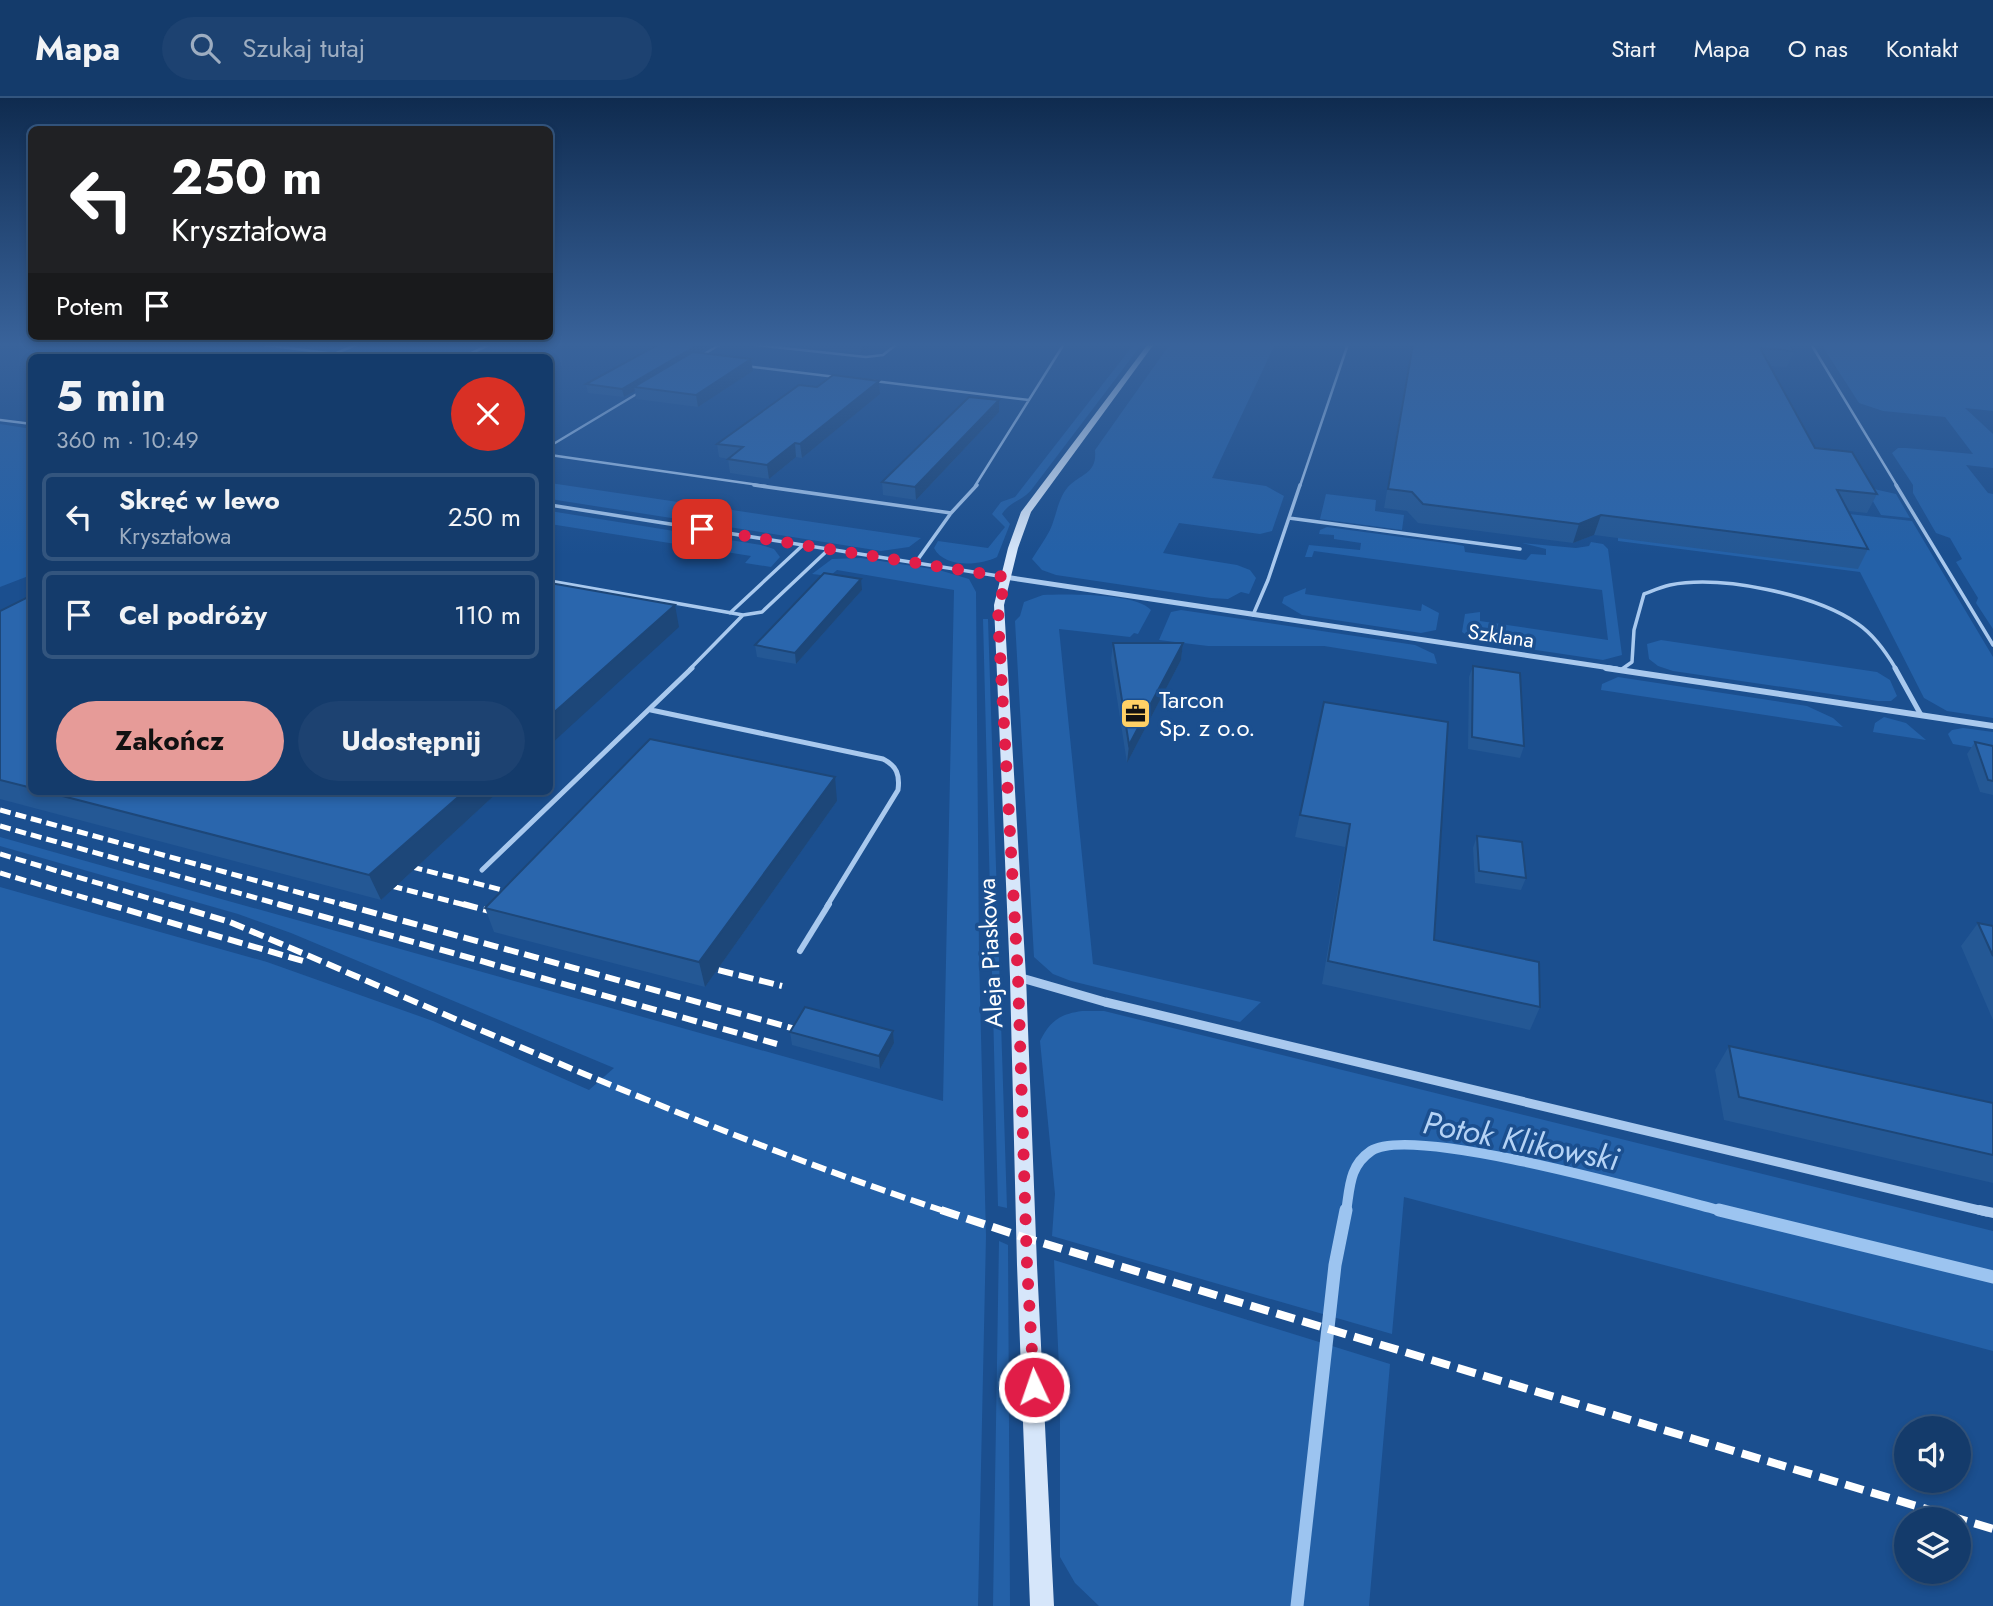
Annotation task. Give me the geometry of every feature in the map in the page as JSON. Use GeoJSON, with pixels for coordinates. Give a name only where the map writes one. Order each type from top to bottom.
{"type":"FeatureCollection","features":[{"type":"Feature","properties":{"kind":"main road","name":"Aleja Piaskowa"},"geometry":{"type":"LineString","coordinates":[[1042,1606],[1018,977],[998,617],[1005,577],[1026,512],[1099,414]]}},
{"type":"Feature","properties":{"kind":"street","name":"Szklana"},"geometry":{"type":"LineString","coordinates":[[1005,577],[1993,726]]}},
{"type":"Feature","properties":{"kind":"street"},"geometry":{"type":"LineString","coordinates":[[1018,977],[1105,1002],[1993,1213]]}},
{"type":"Feature","properties":{"kind":"lane"},"geometry":{"type":"LineString","coordinates":[[553,444],[602,414]]}},
{"type":"Feature","properties":{"kind":"lane"},"geometry":{"type":"LineString","coordinates":[[916,562],[951,513],[975,487],[1020,414]]}},
{"type":"Feature","properties":{"kind":"lane"},"geometry":{"type":"LineString","coordinates":[[1252,615],[1268,580],[1324,414]]}},
{"type":"Feature","properties":{"kind":"lane"},"geometry":{"type":"LineString","coordinates":[[1854,414],[1993,645]]}},
{"type":"Feature","properties":{"kind":"lane"},"geometry":{"type":"LineString","coordinates":[[0,420],[28,424]]}},
{"type":"Feature","properties":{"kind":"lane"},"geometry":{"type":"LineString","coordinates":[[553,455],[951,513]]}},
{"type":"Feature","properties":{"kind":"lane"},"geometry":{"type":"LineString","coordinates":[[553,505],[1005,577]]}},
{"type":"Feature","properties":{"kind":"lane"},"geometry":{"type":"LineString","coordinates":[[1289,518],[1520,549]]}},
{"type":"Feature","properties":{"kind":"lane"},"geometry":{"type":"LineString","coordinates":[[730,613],[803,545]]}},
{"type":"Feature","properties":{"kind":"lane"},"geometry":{"type":"LineString","coordinates":[[553,582],[730,613],[755,615],[762,612],[829,549]]}},
{"type":"Feature","properties":{"kind":"lane"},"geometry":{"type":"LineString","coordinates":[[1622,669],[1632,662],[1634,630],[1644,594],[1671,585],[1705,584],[1750,588],[1825,607],[1857,624],[1878,644],[1921,715]]}},
{"type":"Feature","properties":{"kind":"lane"},"geometry":{"type":"LineString","coordinates":[[482,870],[651,710],[743,615]]}},
{"type":"Feature","properties":{"kind":"lane"},"geometry":{"type":"LineString","coordinates":[[651,710],[883,759],[897,769],[900,778],[898,790],[800,951]]}},
{"type":"Feature","properties":{"kind":"shaded area"},"geometry":{"type":"Polygon","coordinates":[[[1079,414],[1089,414],[1032,489],[1002,514],[1010,524],[997,557],[981,562],[954,562],[946,559],[934,548],[938,541],[988,548],[1005,527],[992,514],[1001,502],[1015,497],[1079,414]]]}},
{"type":"Feature","properties":{"kind":"shaded area"},"geometry":{"type":"Polygon","coordinates":[[[1120,414],[1242,414],[1212,478],[1266,486],[1284,496],[1272,531],[1260,534],[1179,523],[1163,553],[1237,565],[1250,570],[1256,578],[1249,594],[1241,592],[1228,599],[1211,598],[1056,575],[1042,570],[1032,559],[1050,530],[1063,494],[1071,484],[1092,468],[1095,450],[1120,414]]]}},
{"type":"Feature","properties":{"kind":"shaded area"},"geometry":{"type":"Polygon","coordinates":[[[1918,414],[1972,414],[1993,434],[1993,468],[1966,465],[1988,493],[1993,494],[1993,629],[1976,603],[1978,598],[1956,562],[1962,559],[1950,538],[1936,533],[1913,493],[1913,485],[1892,453],[1898,448],[1906,448],[1973,454],[1945,417],[1918,414]]]}},
{"type":"Feature","properties":{"kind":"shaded area"},"geometry":{"type":"Polygon","coordinates":[[[0,424],[28,428],[28,576],[0,587],[0,424]]]}},
{"type":"Feature","properties":{"kind":"shaded area"},"geometry":{"type":"Polygon","coordinates":[[[553,483],[921,538],[909,547],[881,551],[553,499],[553,483]]]}},
{"type":"Feature","properties":{"kind":"shaded area"},"geometry":{"type":"Polygon","coordinates":[[[1874,489],[1896,494],[1910,518],[1881,515],[1867,491],[1874,489]]]}},
{"type":"Feature","properties":{"kind":"shaded area"},"geometry":{"type":"Polygon","coordinates":[[[1326,494],[1376,500],[1375,511],[1404,515],[1402,530],[1320,519],[1326,494]]]}},
{"type":"Feature","properties":{"kind":"shaded area"},"geometry":{"type":"Polygon","coordinates":[[[553,511],[761,545],[774,549],[780,557],[771,567],[745,563],[751,556],[553,524],[553,511]]]}},
{"type":"Feature","properties":{"kind":"shaded area"},"geometry":{"type":"Polygon","coordinates":[[[1840,513],[1912,521],[1993,657],[1993,718],[1947,711],[1924,698],[1860,572],[1618,541],[1618,538],[1840,513]]]}},
{"type":"Feature","properties":{"kind":"shaded area"},"geometry":{"type":"Polygon","coordinates":[[[1327,527],[1453,544],[1464,546],[1465,552],[1526,560],[1531,554],[1546,555],[1546,549],[1522,543],[1576,548],[1589,546],[1591,542],[1603,544],[1608,549],[1622,655],[1603,660],[1476,641],[1462,632],[1465,614],[1480,612],[1480,621],[1608,640],[1602,590],[1314,551],[1312,557],[1305,557],[1309,545],[1360,550],[1361,543],[1334,539],[1334,535],[1319,534],[1320,530],[1327,527]]]}},
{"type":"Feature","properties":{"kind":"shaded area"},"geometry":{"type":"Polygon","coordinates":[[[861,558],[939,570],[969,579],[976,592],[979,955],[986,1236],[978,1606],[0,1606],[0,887],[267,962],[433,1021],[589,1090],[614,1068],[291,933],[238,914],[0,846],[0,837],[943,1101],[954,590],[837,570],[830,576],[812,574],[832,559],[861,558]]]}},
{"type":"Feature","properties":{"kind":"shaded area"},"geometry":{"type":"Polygon","coordinates":[[[1306,588],[1305,594],[1421,611],[1422,604],[1439,613],[1436,630],[1421,633],[1302,615],[1282,603],[1284,597],[1306,588]]]}},
{"type":"Feature","properties":{"kind":"shaded area"},"geometry":{"type":"Polygon","coordinates":[[[1043,595],[1083,595],[1131,600],[1151,610],[1138,634],[1134,633],[1130,637],[1059,629],[1093,964],[1261,1002],[1240,1022],[1071,981],[1053,974],[1034,957],[1015,621],[1020,616],[1024,602],[1043,595]]]}},
{"type":"Feature","properties":{"kind":"shaded area"},"geometry":{"type":"Polygon","coordinates":[[[1181,610],[1415,645],[1434,654],[1437,664],[1324,646],[1208,646],[1159,640],[1171,612],[1181,610]]]}},
{"type":"Feature","properties":{"kind":"shaded area"},"geometry":{"type":"Polygon","coordinates":[[[983,619],[988,619],[1007,1208],[998,1206],[983,619]]]}},
{"type":"Feature","properties":{"kind":"shaded area"},"geometry":{"type":"Polygon","coordinates":[[[1661,640],[1877,672],[1890,680],[1897,696],[1891,701],[1878,701],[1673,671],[1658,666],[1649,659],[1647,644],[1661,640]]]}},
{"type":"Feature","properties":{"kind":"shaded area"},"geometry":{"type":"Polygon","coordinates":[[[1618,677],[1807,706],[1833,718],[1843,727],[1601,690],[1602,684],[1618,677]]]}},
{"type":"Feature","properties":{"kind":"shaded area"},"geometry":{"type":"Polygon","coordinates":[[[1884,717],[1906,723],[1926,740],[1873,732],[1875,723],[1884,717]]]}},
{"type":"Feature","properties":{"kind":"shaded area"},"geometry":{"type":"Polygon","coordinates":[[[1963,728],[1993,732],[1993,751],[1953,744],[1948,734],[1952,730],[1963,728]]]}},
{"type":"Feature","properties":{"kind":"shaded area"},"geometry":{"type":"Polygon","coordinates":[[[1082,1011],[1104,1011],[1993,1231],[1993,1351],[1404,1197],[1392,1334],[1052,1236],[1055,1194],[1040,1041],[1056,1020],[1082,1011]]]}},
{"type":"Feature","properties":{"kind":"shaded area"},"geometry":{"type":"Polygon","coordinates":[[[999,1241],[1008,1245],[1010,1606],[993,1606],[999,1241]]]}},
{"type":"Feature","properties":{"kind":"shaded area"},"geometry":{"type":"Polygon","coordinates":[[[1054,1260],[1390,1364],[1369,1606],[1099,1606],[1075,1583],[1060,1557],[1060,1389],[1054,1260]]]}},
{"type":"Feature","properties":{"kind":"building"},"geometry":{"type":"Polygon","coordinates":[[[758,414],[837,414],[800,444],[795,443],[767,465],[728,459],[743,447],[717,444],[758,414]]]}},
{"type":"Feature","properties":{"kind":"building"},"geometry":{"type":"Polygon","coordinates":[[[951,414],[985,414],[915,487],[882,482],[951,414]]]}},
{"type":"Feature","properties":{"kind":"building"},"geometry":{"type":"Polygon","coordinates":[[[1401,414],[1797,414],[1815,448],[1852,452],[1877,494],[1837,490],[1868,549],[1601,515],[1579,524],[1423,504],[1412,492],[1388,489],[1401,414]]]}},
{"type":"Feature","properties":{"kind":"building"},"geometry":{"type":"Polygon","coordinates":[[[824,573],[861,579],[795,653],[755,645],[824,573]]]}},
{"type":"Feature","properties":{"kind":"building"},"geometry":{"type":"Polygon","coordinates":[[[553,584],[675,605],[553,713],[553,584]]]}},
{"type":"Feature","properties":{"kind":"building"},"geometry":{"type":"Polygon","coordinates":[[[28,597],[28,787],[0,780],[0,611],[28,597]]]}},
{"type":"Feature","properties":{"kind":"building","name":"Tarcon Sp. z o.o."},"geometry":{"type":"Polygon","coordinates":[[[1113,643],[1183,643],[1129,745],[1113,643]]]}},
{"type":"Feature","properties":{"kind":"building"},"geometry":{"type":"Polygon","coordinates":[[[1473,666],[1520,673],[1524,746],[1472,737],[1473,666]]]}},
{"type":"Feature","properties":{"kind":"building"},"geometry":{"type":"Polygon","coordinates":[[[1324,702],[1448,722],[1434,940],[1539,962],[1540,1007],[1328,961],[1350,824],[1300,815],[1324,702]]]}},
{"type":"Feature","properties":{"kind":"building"},"geometry":{"type":"Polygon","coordinates":[[[650,739],[835,777],[699,962],[485,908],[650,739]]]}},
{"type":"Feature","properties":{"kind":"building"},"geometry":{"type":"Polygon","coordinates":[[[1975,742],[1993,746],[1993,781],[1988,780],[1975,742]]]}},
{"type":"Feature","properties":{"kind":"building"},"geometry":{"type":"Polygon","coordinates":[[[59,795],[460,795],[369,875],[59,795]]]}},
{"type":"Feature","properties":{"kind":"building"},"geometry":{"type":"Polygon","coordinates":[[[1477,836],[1522,842],[1526,878],[1479,871],[1477,836]]]}},
{"type":"Feature","properties":{"kind":"building"},"geometry":{"type":"Polygon","coordinates":[[[1978,923],[1993,926],[1993,956],[1978,923]]]}},
{"type":"Feature","properties":{"kind":"building"},"geometry":{"type":"Polygon","coordinates":[[[805,1007],[893,1031],[879,1056],[790,1032],[805,1007]]]}},
{"type":"Feature","properties":{"kind":"building"},"geometry":{"type":"Polygon","coordinates":[[[1729,1046],[1993,1103],[1993,1155],[1739,1097],[1729,1046]]]}},
{"type":"Feature","properties":{"kind":"waterway","name":"Potok Klikowski"},"geometry":{"type":"LineString","coordinates":[[1346,1212],[1350,1186],[1358,1163],[1371,1151],[1396,1145],[1435,1147],[1542,1165],[1726,1212]]}},
{"type":"Feature","properties":{"kind":"waterway","name":"Potok Klikowski"},"geometry":{"type":"LineString","coordinates":[[1297,1606],[1335,1265],[1346,1210]]}},
{"type":"Feature","properties":{"kind":"waterway","name":"Potok Klikowski"},"geometry":{"type":"LineString","coordinates":[[1719,1210],[1993,1277]]}},
{"type":"Feature","properties":{"kind":"railway"},"geometry":{"type":"LineString","coordinates":[[0,810],[348,906]]}},
{"type":"Feature","properties":{"kind":"railway"},"geometry":{"type":"LineString","coordinates":[[0,826],[285,906]]}},
{"type":"Feature","properties":{"kind":"railway"},"geometry":{"type":"LineString","coordinates":[[0,854],[175,906]]}},
{"type":"Feature","properties":{"kind":"railway"},"geometry":{"type":"LineString","coordinates":[[396,863],[518,894]]}},
{"type":"Feature","properties":{"kind":"railway"},"geometry":{"type":"LineString","coordinates":[[0,873],[113,906]]}},
{"type":"Feature","properties":{"kind":"railway"},"geometry":{"type":"LineString","coordinates":[[376,882],[469,906]]}},
{"type":"Feature","properties":{"kind":"railway"},"geometry":{"type":"LineString","coordinates":[[107,904],[303,961]]}},
{"type":"Feature","properties":{"kind":"railway"},"geometry":{"type":"LineString","coordinates":[[170,904],[230,922],[496,1037],[765,1147],[946,1212]]}},
{"type":"Feature","properties":{"kind":"railway"},"geometry":{"type":"LineString","coordinates":[[278,904],[777,1044]]}},
{"type":"Feature","properties":{"kind":"railway"},"geometry":{"type":"LineString","coordinates":[[342,904],[810,1033]]}},
{"type":"Feature","properties":{"kind":"railway"},"geometry":{"type":"LineString","coordinates":[[463,904],[505,915]]}},
{"type":"Feature","properties":{"kind":"railway"},"geometry":{"type":"LineString","coordinates":[[698,965],[782,986]]}},
{"type":"Feature","properties":{"kind":"railway"},"geometry":{"type":"LineString","coordinates":[[941,1210],[946,1212]]}},
{"type":"Feature","properties":{"kind":"railway"},"geometry":{"type":"LineString","coordinates":[[946,1212],[1993,1529]]}},
{"type":"Feature","properties":{"kind":"place","name":"Tarcon Sp. z o.o."},"geometry":{"type":"Point","coordinates":[1136,713]}},
{"type":"Feature","properties":{"kind":"route"},"geometry":{"type":"LineString","coordinates":[[702,529],[1005,577],[998,617],[1018,977],[1027,1265],[1034,1387]]}}]}
